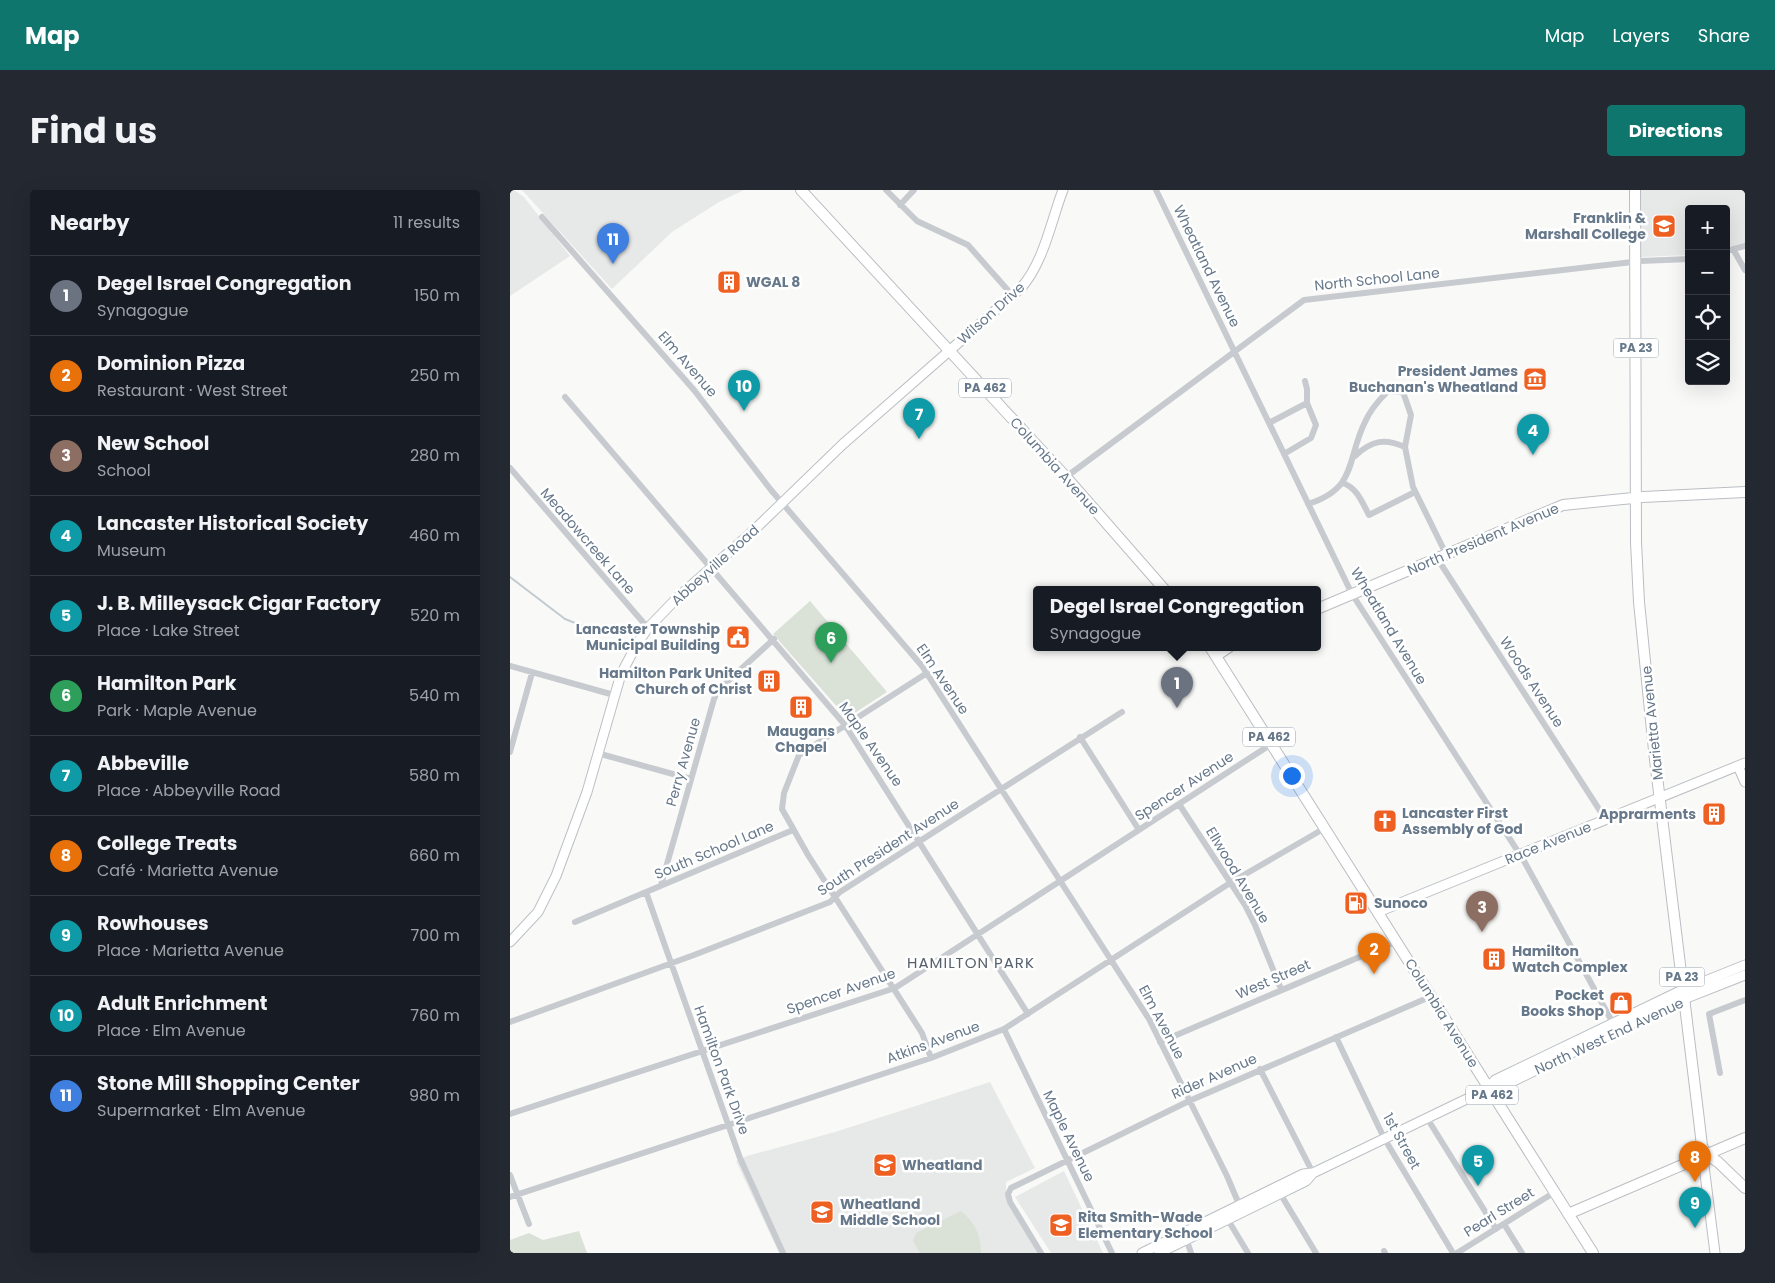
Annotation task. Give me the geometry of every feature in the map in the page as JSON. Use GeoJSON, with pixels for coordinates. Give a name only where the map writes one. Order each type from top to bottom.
{"type":"FeatureCollection","features":[{"type":"Feature","properties":{"kind":"main road","name":"Columbia Avenue"},"geometry":{"type":"LineString","coordinates":[[801,190],[1066,477],[1161,586]]}},
{"type":"Feature","properties":{"kind":"main road","name":"Marietta Avenue"},"geometry":{"type":"LineString","coordinates":[[1635,190],[1636,498],[1639,602],[1660,798],[1702,1146],[1706,1154]]}},
{"type":"Feature","properties":{"kind":"main road","name":"North President Avenue"},"geometry":{"type":"LineString","coordinates":[[1321,607],[1563,505],[1636,498],[1745,492]]}},
{"type":"Feature","properties":{"kind":"main road","name":"Columbia Avenue"},"geometry":{"type":"LineString","coordinates":[[1213,651],[1593,1253]]}},
{"type":"Feature","properties":{"kind":"main road"},"geometry":{"type":"LineString","coordinates":[[1216,656],[1223,651]]}},
{"type":"Feature","properties":{"kind":"main road"},"geometry":{"type":"LineString","coordinates":[[1568,1214],[1745,1138]]}},
{"type":"Feature","properties":{"kind":"main road"},"geometry":{"type":"LineString","coordinates":[[1706,1154],[1718,1162],[1745,1188]]}},
{"type":"Feature","properties":{"kind":"street"},"geometry":{"type":"LineString","coordinates":[[886,190],[923,225],[953,236],[968,245],[1013,296]]}},
{"type":"Feature","properties":{"kind":"street"},"geometry":{"type":"LineString","coordinates":[[900,204],[914,190]]}},
{"type":"Feature","properties":{"kind":"street","name":"Wilson Drive"},"geometry":{"type":"LineString","coordinates":[[950,350],[1013,296],[1032,273],[1063,190]]}},
{"type":"Feature","properties":{"kind":"street","name":"Wheatland Avenue"},"geometry":{"type":"LineString","coordinates":[[1156,190],[1352,594],[1520,854],[1615,1027]]}},
{"type":"Feature","properties":{"kind":"street","name":"Elm Avenue"},"geometry":{"type":"LineString","coordinates":[[542,217],[694,390],[782,503],[927,673],[1059,882],[1136,997],[1227,1176],[1241,1209]]}},
{"type":"Feature","properties":{"kind":"street"},"geometry":{"type":"LineString","coordinates":[[1730,250],[1745,246]]}},
{"type":"Feature","properties":{"kind":"street"},"geometry":{"type":"LineString","coordinates":[[1730,251],[1745,270]]}},
{"type":"Feature","properties":{"kind":"street","name":"North School Lane"},"geometry":{"type":"LineString","coordinates":[[1066,477],[1300,303],[1309,299],[1636,262],[1685,259]]}},
{"type":"Feature","properties":{"kind":"street","name":"Abbeyville Road"},"geometry":{"type":"LineString","coordinates":[[510,942],[538,912],[556,876],[575,829],[614,696],[629,658],[648,628],[677,598],[782,503],[843,444],[950,350]]}},
{"type":"Feature","properties":{"kind":"street"},"geometry":{"type":"LineString","coordinates":[[1284,454],[1311,438],[1316,425],[1306,403],[1307,389],[1304,381]]}},
{"type":"Feature","properties":{"kind":"street"},"geometry":{"type":"LineString","coordinates":[[1308,504],[1328,496],[1343,483],[1364,423],[1377,402],[1388,391],[1403,392],[1411,415],[1405,447],[1390,440],[1374,443],[1353,458]]}},
{"type":"Feature","properties":{"kind":"street","name":"Maple Avenue"},"geometry":{"type":"LineString","coordinates":[[565,396],[774,639],[845,725],[1028,1014]]}},
{"type":"Feature","properties":{"kind":"street"},"geometry":{"type":"LineString","coordinates":[[1269,424],[1306,403]]}},
{"type":"Feature","properties":{"kind":"street","name":"Woods Avenue"},"geometry":{"type":"LineString","coordinates":[[1405,447],[1415,492],[1442,556],[1606,820]]}},
{"type":"Feature","properties":{"kind":"street","name":"Meadowcreek Lane"},"geometry":{"type":"LineString","coordinates":[[510,468],[648,628]]}},
{"type":"Feature","properties":{"kind":"street"},"geometry":{"type":"LineString","coordinates":[[1343,483],[1350,486],[1358,495],[1369,514],[1415,492]]}},
{"type":"Feature","properties":{"kind":"street","name":"Perry Avenue"},"geometry":{"type":"LineString","coordinates":[[661,885],[718,690],[774,639]]}},
{"type":"Feature","properties":{"kind":"street"},"geometry":{"type":"LineString","coordinates":[[510,666],[614,696]]}},
{"type":"Feature","properties":{"kind":"street"},"geometry":{"type":"LineString","coordinates":[[510,752],[532,673]]}},
{"type":"Feature","properties":{"kind":"street","name":"South School Lane"},"geometry":{"type":"LineString","coordinates":[[574,922],[793,830],[783,814],[782,804],[796,759],[807,749],[927,673]]}},
{"type":"Feature","properties":{"kind":"street","name":"South President Avenue"},"geometry":{"type":"LineString","coordinates":[[510,1022],[830,902],[840,892],[1080,737],[1122,712]]}},
{"type":"Feature","properties":{"kind":"street"},"geometry":{"type":"LineString","coordinates":[[1080,737],[1139,830]]}},
{"type":"Feature","properties":{"kind":"street","name":"Spencer Avenue"},"geometry":{"type":"LineString","coordinates":[[510,1114],[895,988],[1273,744]]}},
{"type":"Feature","properties":{"kind":"street"},"geometry":{"type":"LineString","coordinates":[[598,752],[691,779]]}},
{"type":"Feature","properties":{"kind":"street"},"geometry":{"type":"LineString","coordinates":[[1742,765],[1745,782]]}},
{"type":"Feature","properties":{"kind":"street","name":"Race Avenue"},"geometry":{"type":"LineString","coordinates":[[1378,912],[1742,765]]}},
{"type":"Feature","properties":{"kind":"street","name":"Ellwood Avenue"},"geometry":{"type":"LineString","coordinates":[[1179,804],[1255,925],[1281,989]]}},
{"type":"Feature","properties":{"kind":"street","name":"Atkins Avenue"},"geometry":{"type":"LineString","coordinates":[[510,1197],[931,1058],[1004,1029],[1230,883],[1325,828]]}},
{"type":"Feature","properties":{"kind":"street"},"geometry":{"type":"LineString","coordinates":[[793,830],[895,988],[926,1040],[931,1058]]}},
{"type":"Feature","properties":{"kind":"street","name":"Hamilton Park Drive"},"geometry":{"type":"LineString","coordinates":[[646,892],[749,1181],[783,1253]]}},
{"type":"Feature","properties":{"kind":"street","name":"West Street"},"geometry":{"type":"LineString","coordinates":[[1160,1042],[1397,941]]}},
{"type":"Feature","properties":{"kind":"street","name":"North West End Avenue"},"geometry":{"type":"LineString","coordinates":[[1241,1209],[1278,1191],[1306,1181],[1313,1173],[1488,1088],[1499,1088],[1615,1027],[1745,965]]}},
{"type":"Feature","properties":{"kind":"street","name":"North West End Avenue"},"geometry":{"type":"LineString","coordinates":[[1684,995],[1745,975]]}},
{"type":"Feature","properties":{"kind":"street","name":"Rider Avenue"},"geometry":{"type":"LineString","coordinates":[[1041,1253],[1010,1202],[1008,1194],[1011,1188],[1189,1101],[1432,996]]}},
{"type":"Feature","properties":{"kind":"street"},"geometry":{"type":"LineString","coordinates":[[1720,1073],[1709,1014],[1745,1000]]}},
{"type":"Feature","properties":{"kind":"street","name":"Maple Avenue"},"geometry":{"type":"LineString","coordinates":[[1004,1029],[1112,1253]]}},
{"type":"Feature","properties":{"kind":"street","name":"1st Street"},"geometry":{"type":"LineString","coordinates":[[1336,1037],[1384,1138],[1455,1253]]}},
{"type":"Feature","properties":{"kind":"street"},"geometry":{"type":"LineString","coordinates":[[1260,1070],[1313,1173]]}},
{"type":"Feature","properties":{"kind":"street"},"geometry":{"type":"LineString","coordinates":[[1427,1118],[1496,1229]]}},
{"type":"Feature","properties":{"kind":"street","name":"Marietta Avenue"},"geometry":{"type":"LineString","coordinates":[[1706,1154],[1704,1166],[1715,1253]]}},
{"type":"Feature","properties":{"kind":"street"},"geometry":{"type":"LineString","coordinates":[[510,1175],[529,1224]]}},
{"type":"Feature","properties":{"kind":"street"},"geometry":{"type":"LineString","coordinates":[[1278,1191],[1316,1253]]}},
{"type":"Feature","properties":{"kind":"street","name":"Pearl Street"},"geometry":{"type":"LineString","coordinates":[[1455,1253],[1554,1192]]}},
{"type":"Feature","properties":{"kind":"street"},"geometry":{"type":"LineString","coordinates":[[1142,1253],[1228,1220],[1241,1209]]}},
{"type":"Feature","properties":{"kind":"street"},"geometry":{"type":"LineString","coordinates":[[1159,1253],[1185,1236],[1241,1209]]}},
{"type":"Feature","properties":{"kind":"street"},"geometry":{"type":"LineString","coordinates":[[1228,1220],[1248,1253]]}},
{"type":"Feature","properties":{"kind":"street"},"geometry":{"type":"LineString","coordinates":[[1504,1224],[1522,1253]]}},
{"type":"Feature","properties":{"kind":"street"},"geometry":{"type":"LineString","coordinates":[[1185,1236],[1191,1253]]}},
{"type":"Feature","properties":{"kind":"shaded area"},"geometry":{"type":"Polygon","coordinates":[[[514,190],[524,197],[570,256],[510,296],[510,191],[514,190]]]}},
{"type":"Feature","properties":{"kind":"shaded area"},"geometry":{"type":"Polygon","coordinates":[[[522,190],[744,190],[719,202],[672,232],[612,289],[522,190]]]}},
{"type":"Feature","properties":{"kind":"shaded area","name":"Franklin & Marshall College"},"geometry":{"type":"Polygon","coordinates":[[[1640,190],[1745,190],[1745,243],[1730,246],[1730,205],[1685,205],[1685,255],[1641,257],[1640,190]]]}},
{"type":"Feature","properties":{"kind":"shaded area"},"geometry":{"type":"Polygon","coordinates":[[[810,601],[887,692],[847,718],[773,634],[810,601]]]}},
{"type":"Feature","properties":{"kind":"shaded area","name":"Wheatland"},"geometry":{"type":"Polygon","coordinates":[[[990,1082],[1035,1168],[1006,1182],[1006,1199],[1038,1253],[779,1253],[736,1161],[747,1156],[835,1132],[990,1082]]]}},
{"type":"Feature","properties":{"kind":"shaded area","name":"Rita Smith-Wade Elementary School"},"geometry":{"type":"Polygon","coordinates":[[[1064,1171],[1103,1253],[1051,1253],[1015,1197],[1064,1171]]]}},
{"type":"Feature","properties":{"kind":"shaded area"},"geometry":{"type":"Polygon","coordinates":[[[961,1211],[976,1230],[980,1241],[981,1253],[920,1253],[913,1241],[916,1233],[961,1211]]]}},
{"type":"Feature","properties":{"kind":"shaded area"},"geometry":{"type":"Polygon","coordinates":[[[579,1231],[587,1253],[510,1253],[510,1240],[529,1233],[543,1240],[579,1231]]]}},
{"type":"Feature","properties":{"kind":"waterway"},"geometry":{"type":"LineString","coordinates":[[510,577],[565,619],[593,630]]}},
{"type":"Feature","properties":{"kind":"place","name":"Franklin & Marshall College"},"geometry":{"type":"Point","coordinates":[1664,226]}},
{"type":"Feature","properties":{"kind":"place","name":"Stone Mill Shopping Center"},"geometry":{"type":"Point","coordinates":[613,264]}},
{"type":"Feature","properties":{"kind":"place","name":"WGAL 8"},"geometry":{"type":"Point","coordinates":[729,282]}},
{"type":"Feature","properties":{"kind":"place","name":"President James Buchanan's Wheatland"},"geometry":{"type":"Point","coordinates":[1535,379]}},
{"type":"Feature","properties":{"kind":"place","name":"Adult Enrichment"},"geometry":{"type":"Point","coordinates":[744,411]}},
{"type":"Feature","properties":{"kind":"place","name":"Abbeville"},"geometry":{"type":"Point","coordinates":[919,439]}},
{"type":"Feature","properties":{"kind":"place","name":"Lancaster Historical Society"},"geometry":{"type":"Point","coordinates":[1533,455]}},
{"type":"Feature","properties":{"kind":"place","name":"Lancaster Township Municipal Building"},"geometry":{"type":"Point","coordinates":[738,637]}},
{"type":"Feature","properties":{"kind":"place","name":"Hamilton Park"},"geometry":{"type":"Point","coordinates":[831,663]}},
{"type":"Feature","properties":{"kind":"place","name":"Hamilton Park United Church of Christ"},"geometry":{"type":"Point","coordinates":[769,681]}},
{"type":"Feature","properties":{"kind":"place","name":"Maugans Chapel"},"geometry":{"type":"Point","coordinates":[801,707]}},
{"type":"Feature","properties":{"kind":"place","name":"Degel Israel Congregation"},"geometry":{"type":"Point","coordinates":[1177,708]}},
{"type":"Feature","properties":{"kind":"place","name":"Apprarments"},"geometry":{"type":"Point","coordinates":[1714,814]}},
{"type":"Feature","properties":{"kind":"place","name":"Lancaster First Assembly of God"},"geometry":{"type":"Point","coordinates":[1385,821]}},
{"type":"Feature","properties":{"kind":"place","name":"Sunoco"},"geometry":{"type":"Point","coordinates":[1356,903]}},
{"type":"Feature","properties":{"kind":"place","name":"New School"},"geometry":{"type":"Point","coordinates":[1482,932]}},
{"type":"Feature","properties":{"kind":"place","name":"Hamilton Watch Complex"},"geometry":{"type":"Point","coordinates":[1494,959]}},
{"type":"Feature","properties":{"kind":"place","name":"Dominion Pizza"},"geometry":{"type":"Point","coordinates":[1374,974]}},
{"type":"Feature","properties":{"kind":"place","name":"Pocket Books Shop"},"geometry":{"type":"Point","coordinates":[1621,1003]}},
{"type":"Feature","properties":{"kind":"place","name":"Wheatland"},"geometry":{"type":"Point","coordinates":[885,1165]}},
{"type":"Feature","properties":{"kind":"place","name":"College Treats"},"geometry":{"type":"Point","coordinates":[1695,1182]}},
{"type":"Feature","properties":{"kind":"place","name":"J. B. Milleysack Cigar Factory"},"geometry":{"type":"Point","coordinates":[1478,1186]}},
{"type":"Feature","properties":{"kind":"place","name":"Wheatland Middle School"},"geometry":{"type":"Point","coordinates":[822,1212]}},
{"type":"Feature","properties":{"kind":"place","name":"Rita Smith-Wade Elementary School"},"geometry":{"type":"Point","coordinates":[1061,1225]}},
{"type":"Feature","properties":{"kind":"place","name":"Rowhouses"},"geometry":{"type":"Point","coordinates":[1695,1228]}},
{"type":"Feature","properties":{"kind":"district","name":"HAMILTON PARK"},"geometry":{"type":"Point","coordinates":[971,963]}}]}
